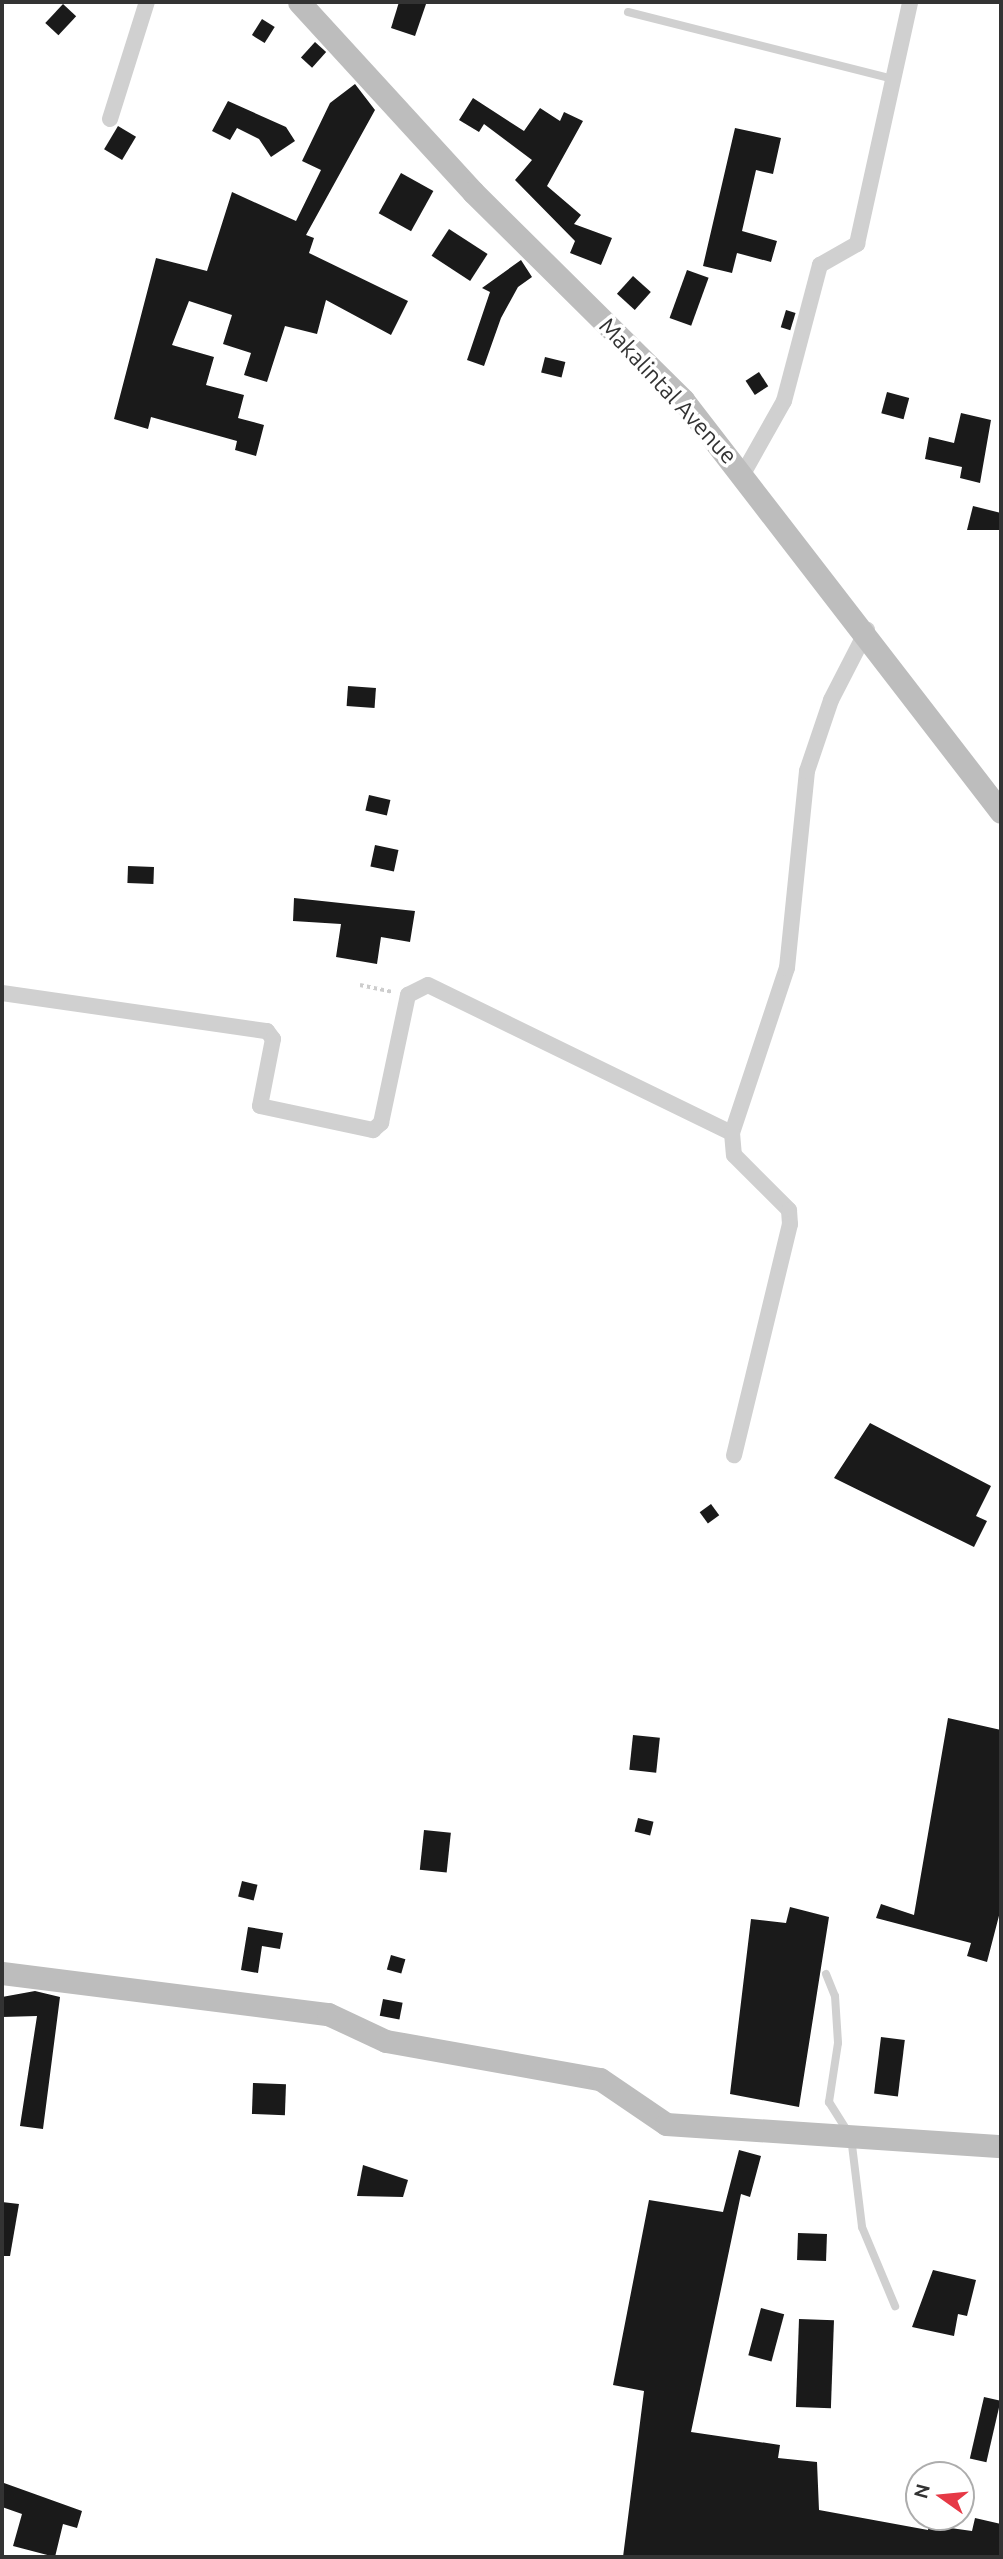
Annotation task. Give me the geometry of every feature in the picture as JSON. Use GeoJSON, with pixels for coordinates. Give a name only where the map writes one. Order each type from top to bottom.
{"type":"FeatureCollection","features":[{"type":"Feature","properties":{"kind":"main road","name":"Makalintal Avenue"},"geometry":{"type":"LineString","coordinates":[[299,2],[744,472],[867,630],[1001,812]]}},
{"type":"Feature","properties":{"kind":"main road"},"geometry":{"type":"LineString","coordinates":[[2,1973],[328,2014],[386,2041],[600,2079],[666,2124],[1001,2146]]}},
{"type":"Feature","properties":{"kind":"street"},"geometry":{"type":"LineString","coordinates":[[110,118],[147,2]]}},
{"type":"Feature","properties":{"kind":"street"},"geometry":{"type":"LineString","coordinates":[[744,472],[784,401],[820,265],[857,244],[897,80],[910,2]]}},
{"type":"Feature","properties":{"kind":"street"},"geometry":{"type":"LineString","coordinates":[[734,1455],[790,1224],[789,1210],[743,1170],[732,1133],[787,968],[807,771],[831,699],[867,630]]}},
{"type":"Feature","properties":{"kind":"street"},"geometry":{"type":"LineString","coordinates":[[2,993],[267,1031],[273,1039],[260,1106],[373,1130],[382,1123],[408,995],[428,985],[732,1133]]}},
{"type":"Feature","properties":{"kind":"lane"},"geometry":{"type":"LineString","coordinates":[[628,12],[897,80]]}},
{"type":"Feature","properties":{"kind":"lane"},"geometry":{"type":"LineString","coordinates":[[826,1974],[835,1996],[838,2043],[830,2102],[851,2137],[862,2227],[895,2306]]}},
{"type":"Feature","properties":{"kind":"path"},"geometry":{"type":"LineString","coordinates":[[360,985],[408,995]]}},
{"type":"Feature","properties":{"kind":"building"},"geometry":{"type":"Polygon","coordinates":[[[399,2],[426,4],[415,36],[391,28],[399,2]]]}},
{"type":"Feature","properties":{"kind":"building"},"geometry":{"type":"Polygon","coordinates":[[[63,4],[76,16],[58,35],[45,23],[63,4]]]}},
{"type":"Feature","properties":{"kind":"building"},"geometry":{"type":"Polygon","coordinates":[[[262,19],[275,27],[265,43],[252,35],[262,19]]]}},
{"type":"Feature","properties":{"kind":"building"},"geometry":{"type":"Polygon","coordinates":[[[315,42],[326,52],[312,68],[301,58],[315,42]]]}},
{"type":"Feature","properties":{"kind":"building"},"geometry":{"type":"Polygon","coordinates":[[[355,84],[375,110],[306,235],[314,238],[309,253],[408,301],[391,335],[326,300],[317,334],[285,326],[267,382],[244,375],[251,353],[223,344],[232,315],[189,301],[172,345],[214,357],[206,385],[244,395],[238,418],[264,425],[256,456],[235,450],[237,441],[151,417],[148,429],[114,419],[156,258],[207,271],[232,192],[296,221],[321,170],[302,161],[330,103],[355,84]]]}},
{"type":"Feature","properties":{"kind":"building"},"geometry":{"type":"Polygon","coordinates":[[[473,98],[524,131],[540,108],[560,121],[564,112],[583,121],[547,186],[581,215],[574,224],[612,238],[601,265],[570,253],[575,241],[515,180],[532,160],[484,124],[479,132],[459,120],[473,98]]]}},
{"type":"Feature","properties":{"kind":"building"},"geometry":{"type":"Polygon","coordinates":[[[228,101],[286,127],[295,141],[271,157],[259,139],[237,128],[230,140],[212,131],[228,101]]]}},
{"type":"Feature","properties":{"kind":"building"},"geometry":{"type":"Polygon","coordinates":[[[118,126],[136,137],[122,160],[104,149],[118,126]]]}},
{"type":"Feature","properties":{"kind":"building"},"geometry":{"type":"Polygon","coordinates":[[[735,128],[781,138],[773,174],[756,170],[742,231],[777,241],[771,262],[737,253],[732,273],[703,266],[735,128]]]}},
{"type":"Feature","properties":{"kind":"building"},"geometry":{"type":"Polygon","coordinates":[[[401,173],[433,191],[411,231],[379,213],[401,173]]]}},
{"type":"Feature","properties":{"kind":"building"},"geometry":{"type":"Polygon","coordinates":[[[449,229],[488,254],[470,281],[432,256],[449,229]]]}},
{"type":"Feature","properties":{"kind":"building"},"geometry":{"type":"Polygon","coordinates":[[[521,260],[532,277],[518,287],[501,318],[484,366],[467,360],[490,292],[482,288],[521,260]]]}},
{"type":"Feature","properties":{"kind":"building"},"geometry":{"type":"Polygon","coordinates":[[[687,270],[709,278],[691,326],[670,318],[687,270]]]}},
{"type":"Feature","properties":{"kind":"building"},"geometry":{"type":"Polygon","coordinates":[[[633,276],[651,292],[635,310],[617,294],[633,276]]]}},
{"type":"Feature","properties":{"kind":"building"},"geometry":{"type":"Polygon","coordinates":[[[786,310],[796,313],[790,330],[781,327],[786,310]]]}},
{"type":"Feature","properties":{"kind":"building"},"geometry":{"type":"Polygon","coordinates":[[[545,357],[565,362],[562,378],[541,373],[545,357]]]}},
{"type":"Feature","properties":{"kind":"building"},"geometry":{"type":"Polygon","coordinates":[[[759,372],[768,386],[755,395],[746,381],[759,372]]]}},
{"type":"Feature","properties":{"kind":"building"},"geometry":{"type":"Polygon","coordinates":[[[887,392],[909,398],[904,419],[881,413],[887,392]]]}},
{"type":"Feature","properties":{"kind":"building"},"geometry":{"type":"Polygon","coordinates":[[[961,413],[991,420],[980,483],[960,478],[962,467],[925,459],[929,437],[954,443],[961,413]]]}},
{"type":"Feature","properties":{"kind":"building"},"geometry":{"type":"Polygon","coordinates":[[[973,506],[1001,513],[1001,530],[967,530],[973,506]]]}},
{"type":"Feature","properties":{"kind":"building"},"geometry":{"type":"Polygon","coordinates":[[[348,686],[376,688],[375,708],[347,706],[348,686]]]}},
{"type":"Feature","properties":{"kind":"building"},"geometry":{"type":"Polygon","coordinates":[[[369,795],[390,800],[387,816],[365,811],[369,795]]]}},
{"type":"Feature","properties":{"kind":"building"},"geometry":{"type":"Polygon","coordinates":[[[375,845],[398,850],[394,872],[370,867],[375,845]]]}},
{"type":"Feature","properties":{"kind":"building"},"geometry":{"type":"Polygon","coordinates":[[[128,866],[154,867],[153,884],[127,883],[128,866]]]}},
{"type":"Feature","properties":{"kind":"building"},"geometry":{"type":"Polygon","coordinates":[[[294,898],[415,911],[410,942],[381,937],[377,964],[336,957],[341,924],[293,921],[294,898]]]}},
{"type":"Feature","properties":{"kind":"building"},"geometry":{"type":"Polygon","coordinates":[[[870,1423],[991,1486],[976,1516],[987,1521],[974,1547],[834,1478],[870,1423]]]}},
{"type":"Feature","properties":{"kind":"building"},"geometry":{"type":"Polygon","coordinates":[[[711,1504],[719,1515],[708,1524],[700,1512],[711,1504]]]}},
{"type":"Feature","properties":{"kind":"building"},"geometry":{"type":"Polygon","coordinates":[[[948,1718],[1001,1730],[1001,1908],[987,1962],[967,1956],[971,1943],[876,1918],[881,1904],[914,1915],[948,1718]]]}},
{"type":"Feature","properties":{"kind":"building"},"geometry":{"type":"Polygon","coordinates":[[[633,1735],[660,1738],[656,1773],[629,1770],[633,1735]]]}},
{"type":"Feature","properties":{"kind":"building"},"geometry":{"type":"Polygon","coordinates":[[[638,1818],[654,1822],[650,1835],[635,1832],[638,1818]]]}},
{"type":"Feature","properties":{"kind":"building"},"geometry":{"type":"Polygon","coordinates":[[[424,1830],[451,1833],[447,1873],[420,1870],[424,1830]]]}},
{"type":"Feature","properties":{"kind":"building"},"geometry":{"type":"Polygon","coordinates":[[[242,1881],[258,1885],[254,1900],[238,1897],[242,1881]]]}},
{"type":"Feature","properties":{"kind":"building"},"geometry":{"type":"Polygon","coordinates":[[[790,1907],[829,1917],[799,2107],[730,2094],[751,1919],[786,1923],[790,1907]]]}},
{"type":"Feature","properties":{"kind":"building"},"geometry":{"type":"Polygon","coordinates":[[[248,1927],[283,1933],[280,1949],[262,1946],[258,1973],[241,1970],[248,1927]]]}},
{"type":"Feature","properties":{"kind":"building"},"geometry":{"type":"Polygon","coordinates":[[[391,1955],[405,1959],[401,1974],[387,1969],[391,1955]]]}},
{"type":"Feature","properties":{"kind":"building"},"geometry":{"type":"Polygon","coordinates":[[[35,1991],[60,1997],[43,2129],[20,2126],[37,2016],[2,2017],[2,1997],[35,1991]]]}},
{"type":"Feature","properties":{"kind":"building"},"geometry":{"type":"Polygon","coordinates":[[[383,1999],[403,2003],[399,2020],[380,2016],[383,1999]]]}},
{"type":"Feature","properties":{"kind":"building"},"geometry":{"type":"Polygon","coordinates":[[[881,2037],[905,2040],[898,2096],[874,2094],[881,2037]]]}},
{"type":"Feature","properties":{"kind":"building"},"geometry":{"type":"Polygon","coordinates":[[[253,2083],[286,2084],[285,2115],[252,2114],[253,2083]]]}},
{"type":"Feature","properties":{"kind":"building"},"geometry":{"type":"Polygon","coordinates":[[[739,2150],[761,2156],[750,2197],[741,2194],[691,2432],[780,2445],[778,2458],[817,2462],[819,2510],[905,2526],[905,2531],[975,2531],[975,2518],[1001,2524],[1001,2557],[623,2557],[644,2391],[613,2385],[649,2200],[723,2212],[739,2150]]]}},
{"type":"Feature","properties":{"kind":"building"},"geometry":{"type":"Polygon","coordinates":[[[363,2165],[408,2180],[403,2197],[357,2196],[363,2165]]]}},
{"type":"Feature","properties":{"kind":"building"},"geometry":{"type":"Polygon","coordinates":[[[2,2202],[19,2204],[10,2256],[2,2256],[2,2202]]]}},
{"type":"Feature","properties":{"kind":"building"},"geometry":{"type":"Polygon","coordinates":[[[798,2233],[827,2234],[826,2261],[797,2260],[798,2233]]]}},
{"type":"Feature","properties":{"kind":"building"},"geometry":{"type":"Polygon","coordinates":[[[933,2270],[976,2280],[967,2316],[958,2314],[954,2336],[912,2327],[933,2270]]]}},
{"type":"Feature","properties":{"kind":"building"},"geometry":{"type":"Polygon","coordinates":[[[761,2308],[784,2314],[772,2362],[748,2355],[761,2308]]]}},
{"type":"Feature","properties":{"kind":"building"},"geometry":{"type":"Polygon","coordinates":[[[799,2319],[834,2320],[831,2408],[796,2407],[799,2319]]]}},
{"type":"Feature","properties":{"kind":"building"},"geometry":{"type":"Polygon","coordinates":[[[984,2397],[1001,2401],[986,2462],[970,2458],[984,2397]]]}},
{"type":"Feature","properties":{"kind":"building"},"geometry":{"type":"Polygon","coordinates":[[[4,2483],[82,2511],[77,2528],[63,2524],[55,2557],[13,2546],[22,2514],[2,2507],[4,2483]]]}}]}
